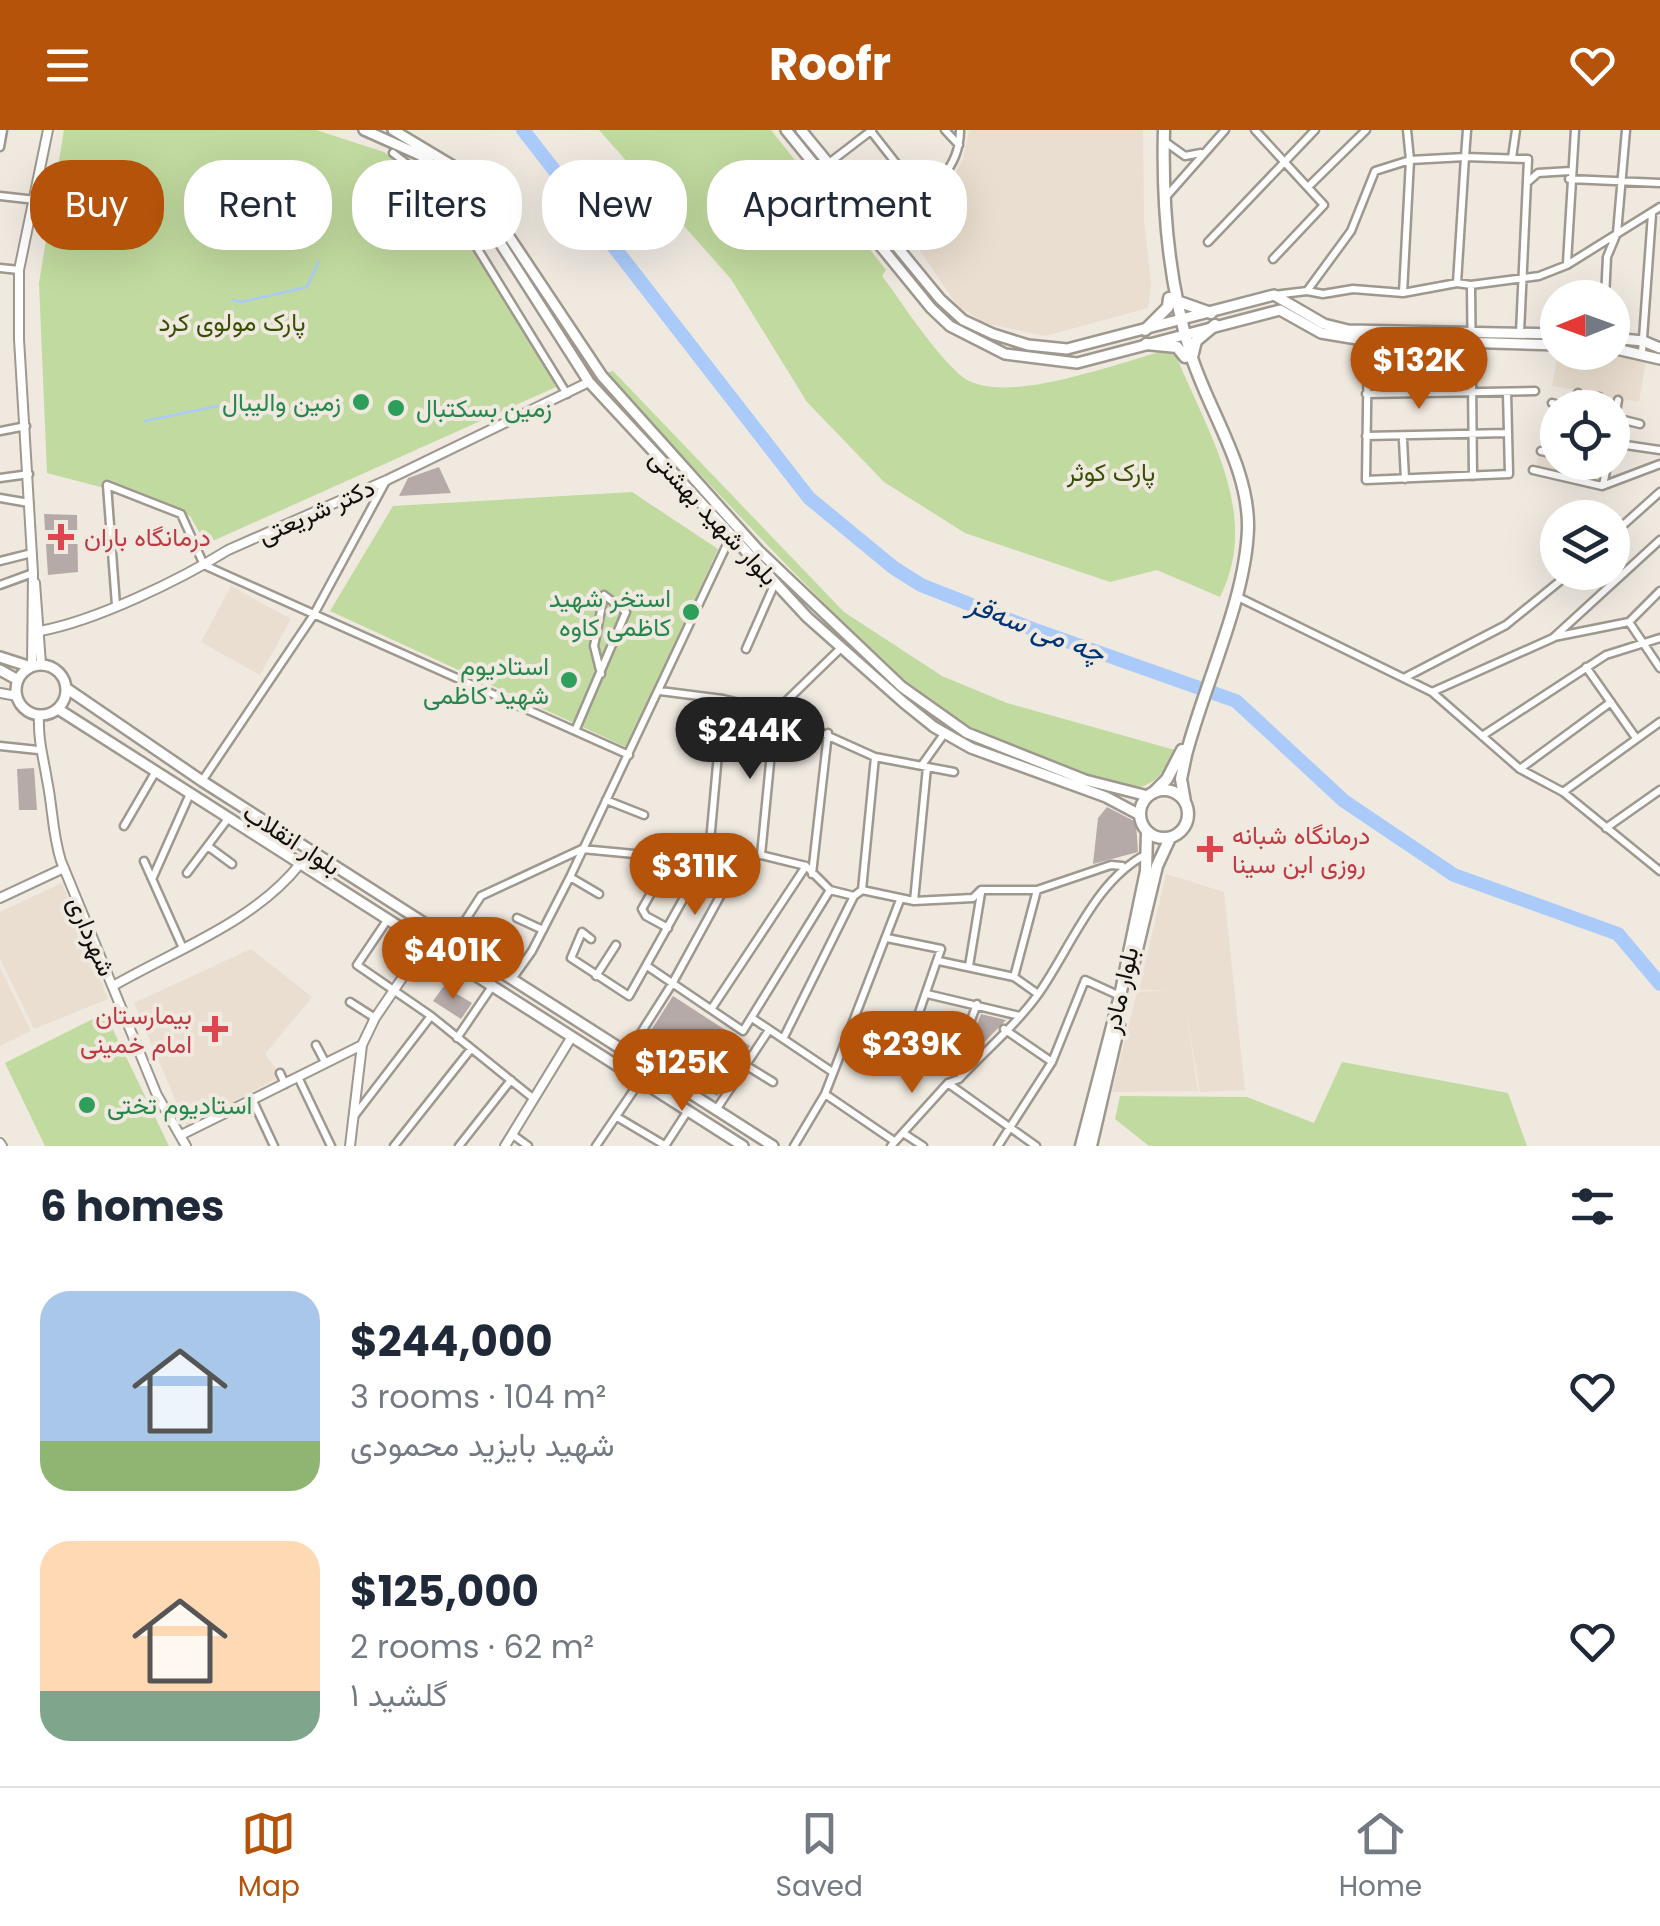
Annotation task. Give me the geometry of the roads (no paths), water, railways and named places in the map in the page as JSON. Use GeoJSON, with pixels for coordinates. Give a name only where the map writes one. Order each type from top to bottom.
{"type":"FeatureCollection","features":[{"type":"Feature","properties":{"kind":"main road","name":"بلوار شهید بهشتی"},"geometry":{"type":"LineString","coordinates":[[364,130],[420,155],[458,184],[482,213],[589,382],[730,538],[842,647],[944,734],[971,748],[1106,797],[1140,815]]}},
{"type":"Feature","properties":{"kind":"main road","name":"بلوار شهید بهشتی"},"geometry":{"type":"LineString","coordinates":[[394,130],[446,161],[476,187],[602,376],[758,550],[902,686],[967,733],[1085,780],[1150,794]]}},
{"type":"Feature","properties":{"kind":"main road"},"geometry":{"type":"LineString","coordinates":[[786,130],[950,326],[1005,354],[1077,363],[1146,344],[1210,313],[1274,295],[1324,324],[1348,330],[1540,343]]}},
{"type":"Feature","properties":{"kind":"main road"},"geometry":{"type":"LineString","coordinates":[[802,130],[827,160]]}},
{"type":"Feature","properties":{"kind":"main road"},"geometry":{"type":"LineString","coordinates":[[1145,330],[1173,300],[1162,133]]}},
{"type":"Feature","properties":{"kind":"main road"},"geometry":{"type":"LineString","coordinates":[[1162,133],[1160,233],[1173,300],[1189,358],[1238,491],[1239,550],[1229,607]]}},
{"type":"Feature","properties":{"kind":"main road"},"geometry":{"type":"LineString","coordinates":[[901,250],[940,299],[964,320],[1028,346],[1066,349],[1145,330],[1215,325],[1280,310],[1321,334],[1368,340],[1540,334]]}},
{"type":"Feature","properties":{"kind":"main road"},"geometry":{"type":"LineString","coordinates":[[1173,300],[1210,313]]}},
{"type":"Feature","properties":{"kind":"main road"},"geometry":{"type":"LineString","coordinates":[[1189,358],[1196,341],[1215,325]]}},
{"type":"Feature","properties":{"kind":"main road"},"geometry":{"type":"LineString","coordinates":[[1630,343],[1660,348]]}},
{"type":"Feature","properties":{"kind":"main road"},"geometry":{"type":"LineString","coordinates":[[1146,344],[1177,347],[1189,358],[1246,497],[1246,548],[1185,749],[1181,779],[1186,824],[1170,838],[1147,832],[1140,815],[1150,794],[1166,779],[1185,749]]}},
{"type":"Feature","properties":{"kind":"main road"},"geometry":{"type":"LineString","coordinates":[[1630,347],[1643,346],[1660,360]]}},
{"type":"Feature","properties":{"kind":"main road"},"geometry":{"type":"LineString","coordinates":[[1066,349],[1066,362]]}},
{"type":"Feature","properties":{"kind":"main road"},"geometry":{"type":"LineString","coordinates":[[589,382],[602,376]]}},
{"type":"Feature","properties":{"kind":"main road"},"geometry":{"type":"LineString","coordinates":[[0,657],[58,671],[66,688],[58,709],[39,715],[25,709],[17,696],[18,680],[35,666]]}},
{"type":"Feature","properties":{"kind":"main road"},"geometry":{"type":"LineString","coordinates":[[0,670],[18,680]]}},
{"type":"Feature","properties":{"kind":"main road","name":"بلوار انقلاب"},"geometry":{"type":"LineString","coordinates":[[66,688],[202,781],[773,1146]]}},
{"type":"Feature","properties":{"kind":"main road","name":"بلوار انقلاب"},"geometry":{"type":"LineString","coordinates":[[58,709],[737,1145]]}},
{"type":"Feature","properties":{"kind":"main road"},"geometry":{"type":"LineString","coordinates":[[1150,794],[1174,792],[1185,802]]}},
{"type":"Feature","properties":{"kind":"main road","name":"بلوار مادر"},"geometry":{"type":"LineString","coordinates":[[1082,1146],[1120,996],[1148,854],[1147,832]]}},
{"type":"Feature","properties":{"kind":"main road","name":"بلوار مادر"},"geometry":{"type":"LineString","coordinates":[[1091,1146],[1157,866],[1170,838]]}},
{"type":"Feature","properties":{"kind":"main road"},"geometry":{"type":"LineString","coordinates":[[300,864],[320,857]]}},
{"type":"Feature","properties":{"kind":"main road"},"geometry":{"type":"LineString","coordinates":[[660,1094],[673,1097],[679,1086]]}},
{"type":"Feature","properties":{"kind":"street"},"geometry":{"type":"LineString","coordinates":[[0,147],[3,130]]}},
{"type":"Feature","properties":{"kind":"street"},"geometry":{"type":"LineString","coordinates":[[43,160],[48,130]]}},
{"type":"Feature","properties":{"kind":"street"},"geometry":{"type":"LineString","coordinates":[[833,160],[871,130],[894,160]]}},
{"type":"Feature","properties":{"kind":"street"},"geometry":{"type":"LineString","coordinates":[[945,130],[960,146]]}},
{"type":"Feature","properties":{"kind":"street"},"geometry":{"type":"LineString","coordinates":[[956,160],[960,130]]}},
{"type":"Feature","properties":{"kind":"street"},"geometry":{"type":"LineString","coordinates":[[1165,198],[1225,130]]}},
{"type":"Feature","properties":{"kind":"street"},"geometry":{"type":"LineString","coordinates":[[1255,130],[1324,206],[1272,259]]}},
{"type":"Feature","properties":{"kind":"street"},"geometry":{"type":"LineString","coordinates":[[1208,242],[1315,130]]}},
{"type":"Feature","properties":{"kind":"street"},"geometry":{"type":"LineString","coordinates":[[1308,188],[1366,130]]}},
{"type":"Feature","properties":{"kind":"street"},"geometry":{"type":"LineString","coordinates":[[1403,293],[1410,160],[1407,130]]}},
{"type":"Feature","properties":{"kind":"street"},"geometry":{"type":"LineString","coordinates":[[1457,283],[1467,130]]}},
{"type":"Feature","properties":{"kind":"street"},"geometry":{"type":"LineString","coordinates":[[1512,159],[1516,130]]}},
{"type":"Feature","properties":{"kind":"street"},"geometry":{"type":"LineString","coordinates":[[1568,265],[1574,130]]}},
{"type":"Feature","properties":{"kind":"street"},"geometry":{"type":"LineString","coordinates":[[1606,280],[1608,258],[1617,233],[1626,130]]}},
{"type":"Feature","properties":{"kind":"street"},"geometry":{"type":"LineString","coordinates":[[1162,133],[1186,156],[1202,153]]}},
{"type":"Feature","properties":{"kind":"street"},"geometry":{"type":"LineString","coordinates":[[393,154],[442,191],[567,394]]}},
{"type":"Feature","properties":{"kind":"street"},"geometry":{"type":"LineString","coordinates":[[1307,291],[1351,231],[1375,172],[1410,160],[1528,159],[1520,333]]}},
{"type":"Feature","properties":{"kind":"street"},"geometry":{"type":"LineString","coordinates":[[1526,182],[1538,173],[1660,183]]}},
{"type":"Feature","properties":{"kind":"street"},"geometry":{"type":"LineString","coordinates":[[0,196],[30,199]]}},
{"type":"Feature","properties":{"kind":"street"},"geometry":{"type":"LineString","coordinates":[[1274,295],[1353,289],[1403,293],[1457,283],[1522,279],[1568,265],[1660,206]]}},
{"type":"Feature","properties":{"kind":"street"},"geometry":{"type":"LineString","coordinates":[[1643,346],[1656,247],[1652,213]]}},
{"type":"Feature","properties":{"kind":"street"},"geometry":{"type":"LineString","coordinates":[[30,226],[20,270],[19,338],[29,474],[35,666]]}},
{"type":"Feature","properties":{"kind":"street"},"geometry":{"type":"LineString","coordinates":[[0,268],[20,270]]}},
{"type":"Feature","properties":{"kind":"street"},"geometry":{"type":"LineString","coordinates":[[1650,274],[1660,274]]}},
{"type":"Feature","properties":{"kind":"street"},"geometry":{"type":"LineString","coordinates":[[1471,285],[1472,476]]}},
{"type":"Feature","properties":{"kind":"street"},"geometry":{"type":"LineString","coordinates":[[1368,340],[1366,480],[1509,474],[1507,392]]}},
{"type":"Feature","properties":{"kind":"street","name":"دکتر شریعتی"},"geometry":{"type":"LineString","coordinates":[[40,632],[116,605],[204,566],[228,550],[387,480],[589,382]]}},
{"type":"Feature","properties":{"kind":"street"},"geometry":{"type":"LineString","coordinates":[[1366,394],[1535,391]]}},
{"type":"Feature","properties":{"kind":"street"},"geometry":{"type":"LineString","coordinates":[[1630,421],[1640,424]]}},
{"type":"Feature","properties":{"kind":"street"},"geometry":{"type":"LineString","coordinates":[[0,431],[26,426]]}},
{"type":"Feature","properties":{"kind":"street"},"geometry":{"type":"LineString","coordinates":[[1366,436],[1508,433]]}},
{"type":"Feature","properties":{"kind":"street"},"geometry":{"type":"LineString","coordinates":[[1404,440],[1405,479]]}},
{"type":"Feature","properties":{"kind":"street"},"geometry":{"type":"LineString","coordinates":[[1630,446],[1660,450]]}},
{"type":"Feature","properties":{"kind":"street"},"geometry":{"type":"LineString","coordinates":[[1533,470],[1602,486],[1660,464]]}},
{"type":"Feature","properties":{"kind":"street"},"geometry":{"type":"LineString","coordinates":[[0,478],[29,474]]}},
{"type":"Feature","properties":{"kind":"street"},"geometry":{"type":"LineString","coordinates":[[202,781],[313,616],[387,480]]}},
{"type":"Feature","properties":{"kind":"street"},"geometry":{"type":"LineString","coordinates":[[1602,486],[1604,480]]}},
{"type":"Feature","properties":{"kind":"street"},"geometry":{"type":"LineString","coordinates":[[116,605],[108,485],[181,514],[204,566],[628,756]]}},
{"type":"Feature","properties":{"kind":"street"},"geometry":{"type":"LineString","coordinates":[[1630,519],[1660,492]]}},
{"type":"Feature","properties":{"kind":"street"},"geometry":{"type":"LineString","coordinates":[[0,498],[30,503]]}},
{"type":"Feature","properties":{"kind":"street"},"geometry":{"type":"LineString","coordinates":[[512,979],[570,877],[730,538]]}},
{"type":"Feature","properties":{"kind":"street"},"geometry":{"type":"LineString","coordinates":[[1552,638],[1660,540]]}},
{"type":"Feature","properties":{"kind":"street"},"geometry":{"type":"LineString","coordinates":[[0,561],[32,553]]}},
{"type":"Feature","properties":{"kind":"street"},"geometry":{"type":"LineString","coordinates":[[0,585],[33,574]]}},
{"type":"Feature","properties":{"kind":"street"},"geometry":{"type":"LineString","coordinates":[[33,574],[40,632],[35,666]]}},
{"type":"Feature","properties":{"kind":"street"},"geometry":{"type":"LineString","coordinates":[[746,649],[775,583]]}},
{"type":"Feature","properties":{"kind":"street"},"geometry":{"type":"LineString","coordinates":[[1403,678],[1534,606],[1551,590]]}},
{"type":"Feature","properties":{"kind":"street"},"geometry":{"type":"LineString","coordinates":[[1432,692],[1552,638],[1629,622],[1660,591]]}},
{"type":"Feature","properties":{"kind":"street"},"geometry":{"type":"LineString","coordinates":[[575,732],[601,674],[626,612],[604,594],[594,646],[601,674]]}},
{"type":"Feature","properties":{"kind":"street"},"geometry":{"type":"LineString","coordinates":[[1234,594],[1432,692],[1520,769],[1563,792],[1660,870]]}},
{"type":"Feature","properties":{"kind":"street"},"geometry":{"type":"LineString","coordinates":[[1629,622],[1660,668]]}},
{"type":"Feature","properties":{"kind":"street"},"geometry":{"type":"LineString","coordinates":[[1482,736],[1586,667],[1660,638]]}},
{"type":"Feature","properties":{"kind":"street"},"geometry":{"type":"LineString","coordinates":[[1647,644],[1660,652]]}},
{"type":"Feature","properties":{"kind":"street"},"geometry":{"type":"LineString","coordinates":[[761,855],[775,712],[842,647]]}},
{"type":"Feature","properties":{"kind":"street"},"geometry":{"type":"LineString","coordinates":[[1586,667],[1636,738]]}},
{"type":"Feature","properties":{"kind":"street"},"geometry":{"type":"LineString","coordinates":[[660,690],[775,712],[875,757],[954,772]]}},
{"type":"Feature","properties":{"kind":"street"},"geometry":{"type":"LineString","coordinates":[[0,693],[17,696]]}},
{"type":"Feature","properties":{"kind":"street"},"geometry":{"type":"LineString","coordinates":[[591,939],[582,932],[571,958],[629,996],[709,853],[723,699]]}},
{"type":"Feature","properties":{"kind":"street"},"geometry":{"type":"LineString","coordinates":[[1520,769],[1611,702]]}},
{"type":"Feature","properties":{"kind":"street","name":"شهرداری"},"geometry":{"type":"LineString","coordinates":[[39,715],[38,750],[48,780],[50,823],[64,868],[156,1095],[186,1146]]}},
{"type":"Feature","properties":{"kind":"street"},"geometry":{"type":"LineString","coordinates":[[1563,792],[1660,722]]}},
{"type":"Feature","properties":{"kind":"street"},"geometry":{"type":"LineString","coordinates":[[812,874],[828,733]]}},
{"type":"Feature","properties":{"kind":"street"},"geometry":{"type":"LineString","coordinates":[[914,901],[924,766],[944,734]]}},
{"type":"Feature","properties":{"kind":"street"},"geometry":{"type":"LineString","coordinates":[[0,746],[38,750]]}},
{"type":"Feature","properties":{"kind":"street"},"geometry":{"type":"LineString","coordinates":[[784,1037],[854,896],[862,890],[875,757]]}},
{"type":"Feature","properties":{"kind":"street"},"geometry":{"type":"LineString","coordinates":[[124,826],[156,772]]}},
{"type":"Feature","properties":{"kind":"street"},"geometry":{"type":"LineString","coordinates":[[1606,828],[1660,790]]}},
{"type":"Feature","properties":{"kind":"street"},"geometry":{"type":"LineString","coordinates":[[152,878],[189,796]]}},
{"type":"Feature","properties":{"kind":"street"},"geometry":{"type":"LineString","coordinates":[[606,800],[644,815]]}},
{"type":"Feature","properties":{"kind":"street"},"geometry":{"type":"LineString","coordinates":[[187,873],[227,820]]}},
{"type":"Feature","properties":{"kind":"street"},"geometry":{"type":"LineString","coordinates":[[209,847],[232,864]]}},
{"type":"Feature","properties":{"kind":"street"},"geometry":{"type":"LineString","coordinates":[[452,941],[481,896],[582,849],[645,855],[688,894]]}},
{"type":"Feature","properties":{"kind":"street"},"geometry":{"type":"LineString","coordinates":[[709,853],[741,858],[761,855],[806,866],[830,890],[854,896]]}},
{"type":"Feature","properties":{"kind":"street"},"geometry":{"type":"LineString","coordinates":[[862,890],[914,901],[973,898],[981,890],[1037,890],[1111,865],[1123,866],[1148,854]]}},
{"type":"Feature","properties":{"kind":"street"},"geometry":{"type":"LineString","coordinates":[[628,1053],[672,984],[741,858]]}},
{"type":"Feature","properties":{"kind":"street"},"geometry":{"type":"LineString","coordinates":[[144,861],[182,946]]}},
{"type":"Feature","properties":{"kind":"street"},"geometry":{"type":"LineString","coordinates":[[113,986],[249,912],[282,886],[300,864]]}},
{"type":"Feature","properties":{"kind":"street"},"geometry":{"type":"LineString","coordinates":[[712,1008],[806,866]]}},
{"type":"Feature","properties":{"kind":"street"},"geometry":{"type":"LineString","coordinates":[[825,1094],[893,1144],[948,1083],[960,1079],[1020,1016],[1123,866]]}},
{"type":"Feature","properties":{"kind":"street"},"geometry":{"type":"LineString","coordinates":[[0,898],[64,868]]}},
{"type":"Feature","properties":{"kind":"street"},"geometry":{"type":"LineString","coordinates":[[662,874],[642,908],[646,916],[668,928]]}},
{"type":"Feature","properties":{"kind":"street"},"geometry":{"type":"LineString","coordinates":[[570,877],[599,894]]}},
{"type":"Feature","properties":{"kind":"street"},"geometry":{"type":"LineString","coordinates":[[647,966],[742,1031],[830,890]]}},
{"type":"Feature","properties":{"kind":"street"},"geometry":{"type":"LineString","coordinates":[[968,966],[981,890]]}},
{"type":"Feature","properties":{"kind":"street"},"geometry":{"type":"LineString","coordinates":[[1014,978],[1037,890]]}},
{"type":"Feature","properties":{"kind":"street"},"geometry":{"type":"LineString","coordinates":[[794,1146],[825,1094],[900,900]]}},
{"type":"Feature","properties":{"kind":"street"},"geometry":{"type":"LineString","coordinates":[[517,918],[543,930]]}},
{"type":"Feature","properties":{"kind":"street"},"geometry":{"type":"LineString","coordinates":[[388,919],[358,965],[432,1016],[534,1100]]}},
{"type":"Feature","properties":{"kind":"street"},"geometry":{"type":"LineString","coordinates":[[887,938],[941,949],[905,1053]]}},
{"type":"Feature","properties":{"kind":"street"},"geometry":{"type":"LineString","coordinates":[[350,1146],[362,1046],[375,1018],[426,942]]}},
{"type":"Feature","properties":{"kind":"street"},"geometry":{"type":"LineString","coordinates":[[596,976],[616,946]]}},
{"type":"Feature","properties":{"kind":"street"},"geometry":{"type":"LineString","coordinates":[[940,961],[1014,978],[1038,994]]}},
{"type":"Feature","properties":{"kind":"street"},"geometry":{"type":"LineString","coordinates":[[998,1146],[1052,1062],[1084,980],[1120,996]]}},
{"type":"Feature","properties":{"kind":"street"},"geometry":{"type":"LineString","coordinates":[[457,1038],[493,985]]}},
{"type":"Feature","properties":{"kind":"street"},"geometry":{"type":"LineString","coordinates":[[927,994],[1020,1016]]}},
{"type":"Feature","properties":{"kind":"street"},"geometry":{"type":"LineString","coordinates":[[350,1002],[375,1018]]}},
{"type":"Feature","properties":{"kind":"street"},"geometry":{"type":"LineString","coordinates":[[846,1040],[954,1065],[977,1004]]}},
{"type":"Feature","properties":{"kind":"street"},"geometry":{"type":"LineString","coordinates":[[354,1116],[432,1016]]}},
{"type":"Feature","properties":{"kind":"street"},"geometry":{"type":"LineString","coordinates":[[752,1018],[831,1071]]}},
{"type":"Feature","properties":{"kind":"street"},"geometry":{"type":"LineString","coordinates":[[1004,1029],[1052,1062]]}},
{"type":"Feature","properties":{"kind":"street"},"geometry":{"type":"LineString","coordinates":[[716,1110],[769,1030]]}},
{"type":"Feature","properties":{"kind":"street"},"geometry":{"type":"LineString","coordinates":[[505,1146],[571,1038]]}},
{"type":"Feature","properties":{"kind":"street"},"geometry":{"type":"LineString","coordinates":[[316,1045],[325,1062]]}},
{"type":"Feature","properties":{"kind":"street"},"geometry":{"type":"LineString","coordinates":[[182,1135],[362,1046]]}},
{"type":"Feature","properties":{"kind":"street"},"geometry":{"type":"LineString","coordinates":[[394,1146],[471,1049]]}},
{"type":"Feature","properties":{"kind":"street"},"geometry":{"type":"LineString","coordinates":[[747,1066],[773,1082]]}},
{"type":"Feature","properties":{"kind":"street"},"geometry":{"type":"LineString","coordinates":[[280,1073],[285,1084]]}},
{"type":"Feature","properties":{"kind":"street"},"geometry":{"type":"LineString","coordinates":[[298,1077],[331,1146]]}},
{"type":"Feature","properties":{"kind":"street"},"geometry":{"type":"LineString","coordinates":[[459,1146],[512,1080]]}},
{"type":"Feature","properties":{"kind":"street"},"geometry":{"type":"LineString","coordinates":[[596,1146],[640,1081]]}},
{"type":"Feature","properties":{"kind":"street"},"geometry":{"type":"LineString","coordinates":[[948,1083],[1036,1146]]}},
{"type":"Feature","properties":{"kind":"street"},"geometry":{"type":"LineString","coordinates":[[253,1101],[274,1146]]}},
{"type":"Feature","properties":{"kind":"street"},"geometry":{"type":"LineString","coordinates":[[617,1117],[666,1146],[688,1112]]}},
{"type":"Feature","properties":{"kind":"street"},"geometry":{"type":"LineString","coordinates":[[904,1133],[923,1146]]}},
{"type":"Feature","properties":{"kind":"street"},"geometry":{"type":"LineString","coordinates":[[513,1135],[528,1146]]}},
{"type":"Feature","properties":{"kind":"waterway","name":"چە می سەقز"},"geometry":{"type":"LineString","coordinates":[[523,130],[809,498],[894,568],[921,585],[1030,628],[1236,701],[1344,801],[1454,875],[1618,934],[1660,984]]}},
{"type":"Feature","properties":{"kind":"waterway"},"geometry":{"type":"LineString","coordinates":[[233,300],[241,302],[307,287],[319,261]]}},
{"type":"Feature","properties":{"kind":"waterway"},"geometry":{"type":"LineString","coordinates":[[145,421],[218,406]]}},
{"type":"Feature","properties":{"kind":"place","name":"زمین والیبال"},"geometry":{"type":"Point","coordinates":[361,402]}},
{"type":"Feature","properties":{"kind":"place","name":"زمین بسکتبال"},"geometry":{"type":"Point","coordinates":[396,408]}},
{"type":"Feature","properties":{"kind":"place","name":"درمانگاه باران"},"geometry":{"type":"Point","coordinates":[61,537]}},
{"type":"Feature","properties":{"kind":"place","name":"استخر شهید کاظمی کاوه"},"geometry":{"type":"Point","coordinates":[691,612]}},
{"type":"Feature","properties":{"kind":"place","name":"استادیوم شهید کاظمی"},"geometry":{"type":"Point","coordinates":[569,680]}},
{"type":"Feature","properties":{"kind":"place","name":"درمانگاه شبانه روزی ابن سینا"},"geometry":{"type":"Point","coordinates":[1210,849]}},
{"type":"Feature","properties":{"kind":"place","name":"بیمارستان امام خمینی"},"geometry":{"type":"Point","coordinates":[215,1029]}},
{"type":"Feature","properties":{"kind":"place","name":"استادیوم تختی"},"geometry":{"type":"Point","coordinates":[87,1105]}},
{"type":"Feature","properties":{"kind":"park label","name":"پارک مولوی کرد"},"geometry":{"type":"Point","coordinates":[232,322]}},
{"type":"Feature","properties":{"kind":"park label","name":"پارک کوثر"},"geometry":{"type":"Point","coordinates":[1111,472]}}]}
